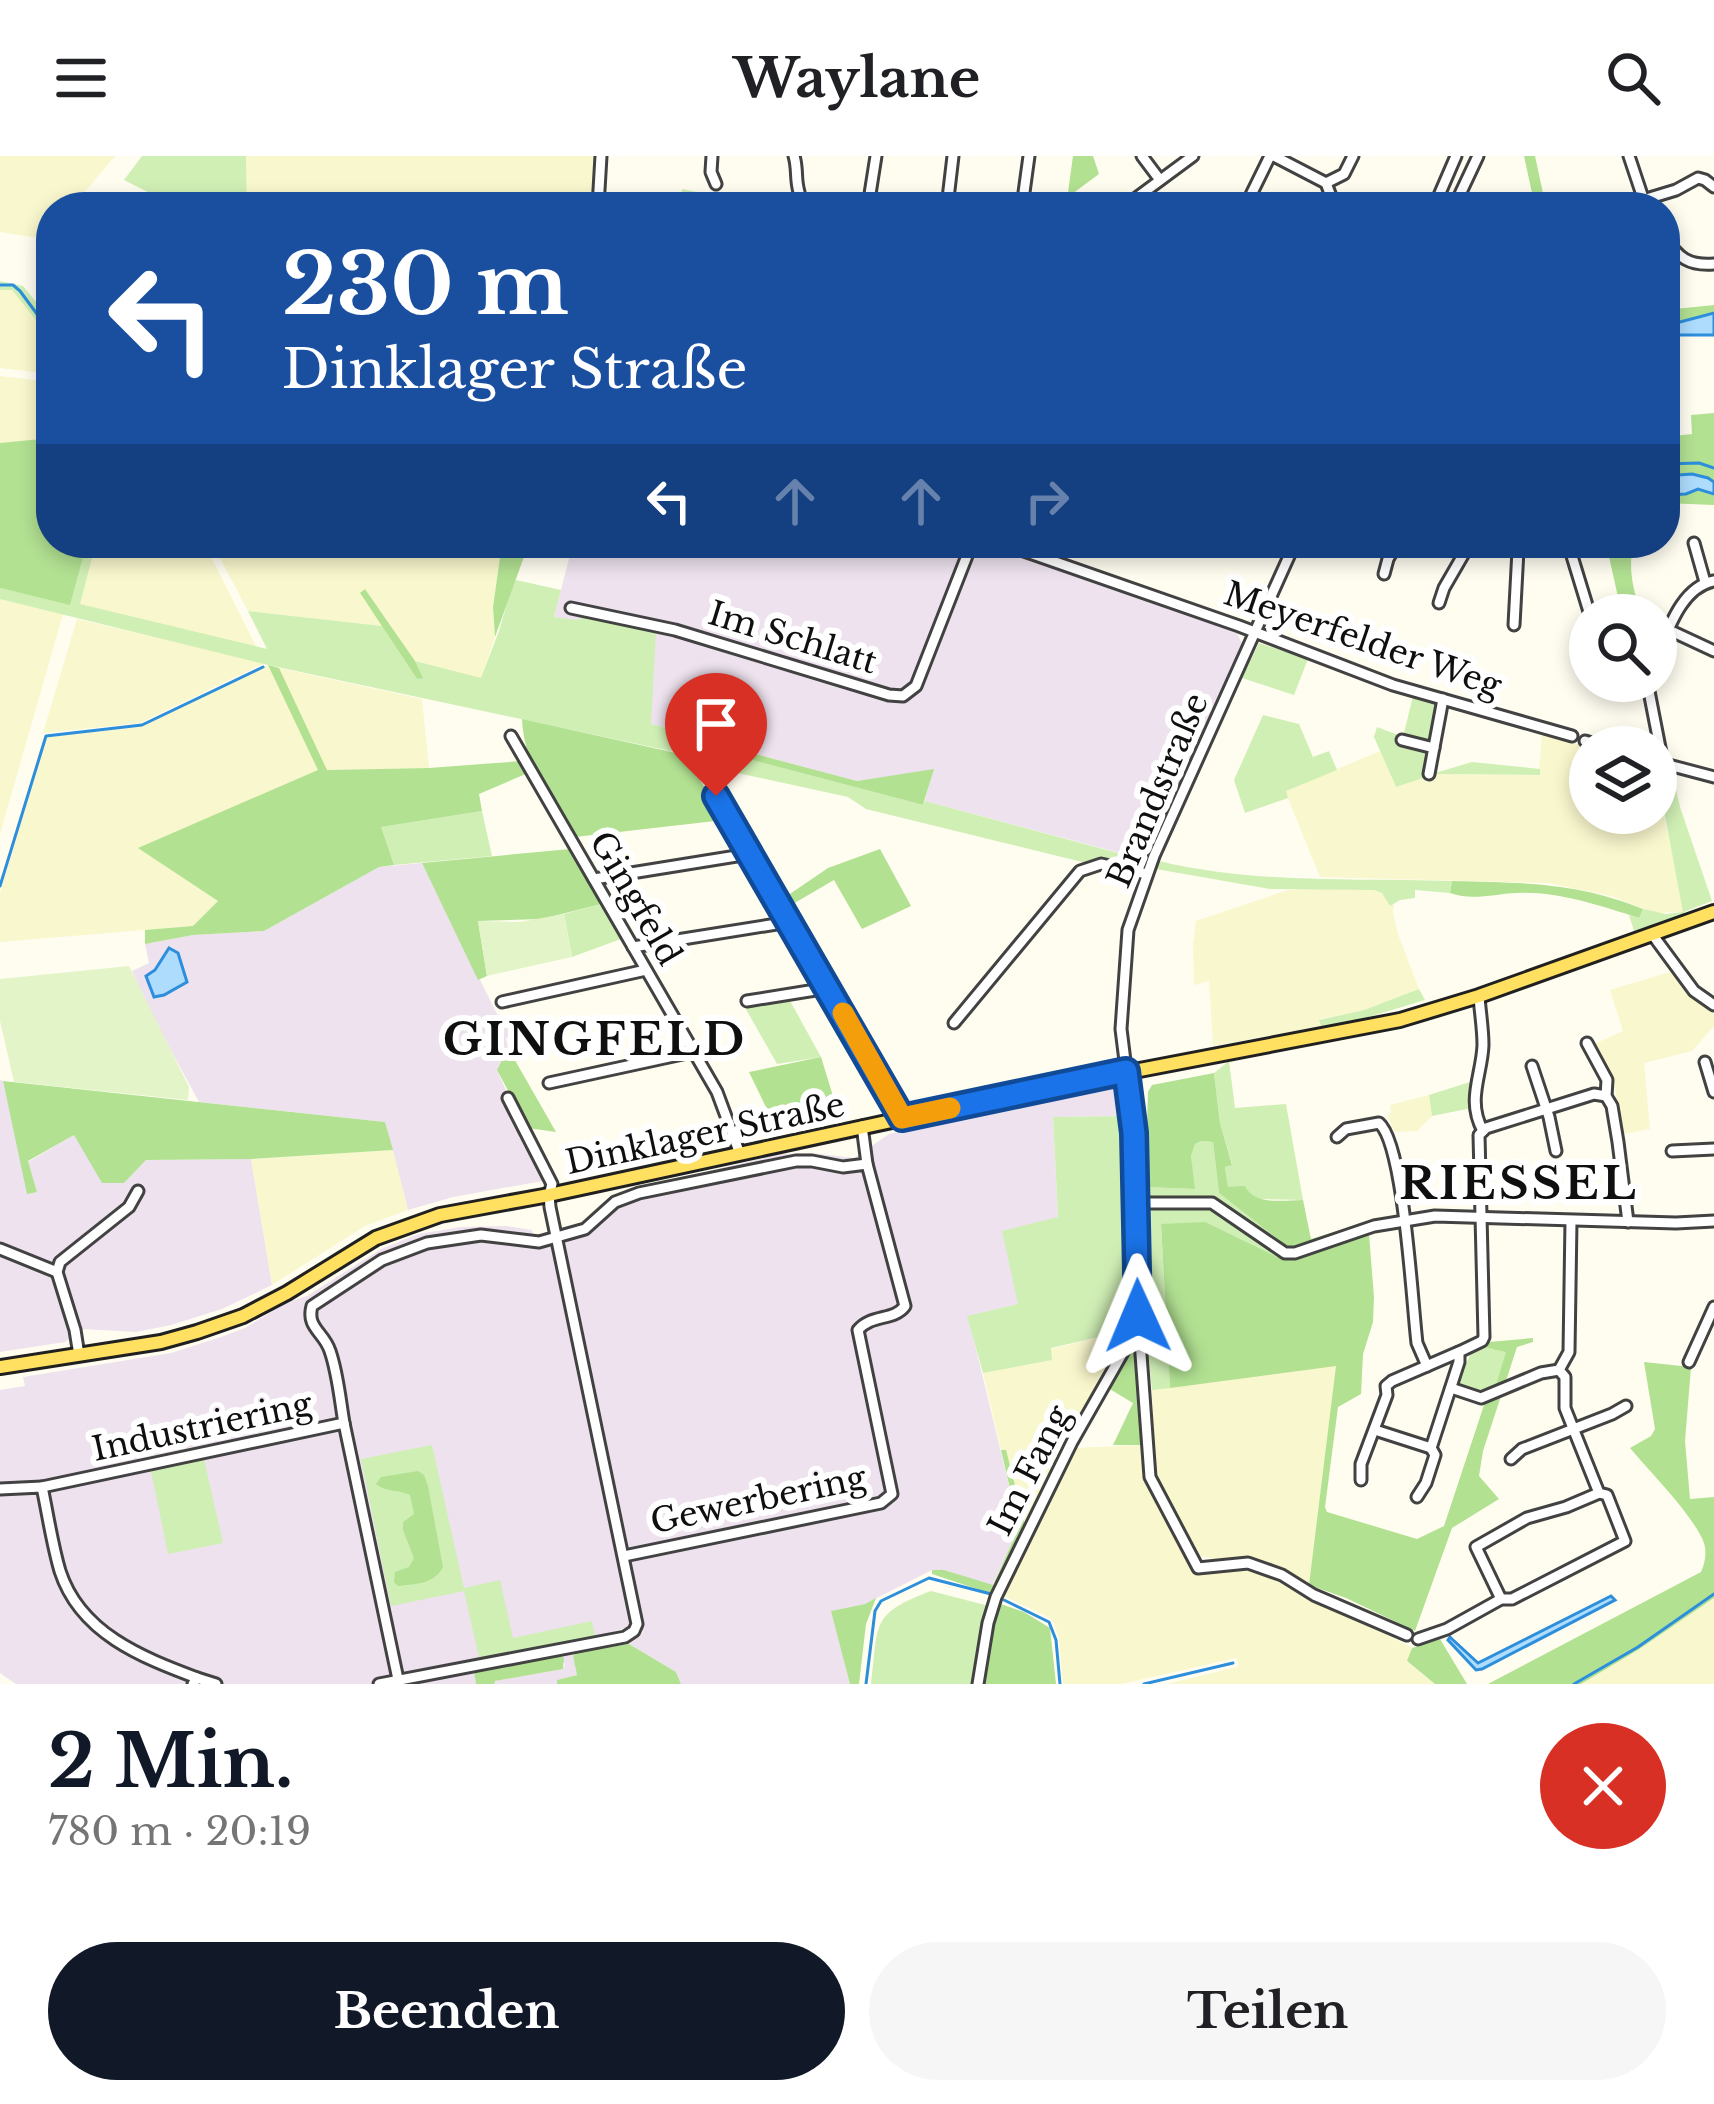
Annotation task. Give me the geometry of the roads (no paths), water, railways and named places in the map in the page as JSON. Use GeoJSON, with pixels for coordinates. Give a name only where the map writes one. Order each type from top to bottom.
{"type":"FeatureCollection","features":[{"type":"Feature","properties":{"kind":"main road","name":"Dinklager Straße"},"geometry":{"type":"LineString","coordinates":[[0,1367],[197,1332],[243,1316],[287,1293],[376,1238],[440,1216],[1126,1071],[1400,1020],[1714,912]]}},
{"type":"Feature","properties":{"kind":"street"},"geometry":{"type":"LineString","coordinates":[[599,192],[601,156]]}},
{"type":"Feature","properties":{"kind":"street"},"geometry":{"type":"LineString","coordinates":[[712,156],[716,184]]}},
{"type":"Feature","properties":{"kind":"street"},"geometry":{"type":"LineString","coordinates":[[794,156],[799,192]]}},
{"type":"Feature","properties":{"kind":"street"},"geometry":{"type":"LineString","coordinates":[[870,192],[876,156]]}},
{"type":"Feature","properties":{"kind":"street"},"geometry":{"type":"LineString","coordinates":[[948,192],[953,156]]}},
{"type":"Feature","properties":{"kind":"street"},"geometry":{"type":"LineString","coordinates":[[1024,192],[1029,156]]}},
{"type":"Feature","properties":{"kind":"street"},"geometry":{"type":"LineString","coordinates":[[1142,156],[1160,180]]}},
{"type":"Feature","properties":{"kind":"street"},"geometry":{"type":"LineString","coordinates":[[1144,192],[1193,156]]}},
{"type":"Feature","properties":{"kind":"street"},"geometry":{"type":"LineString","coordinates":[[1253,192],[1272,156],[1326,183],[1329,192]]}},
{"type":"Feature","properties":{"kind":"street"},"geometry":{"type":"LineString","coordinates":[[1326,183],[1344,174],[1353,156]]}},
{"type":"Feature","properties":{"kind":"street"},"geometry":{"type":"LineString","coordinates":[[1440,192],[1456,156]]}},
{"type":"Feature","properties":{"kind":"street"},"geometry":{"type":"LineString","coordinates":[[1461,192],[1478,156]]}},
{"type":"Feature","properties":{"kind":"street"},"geometry":{"type":"LineString","coordinates":[[1629,156],[1640,192]]}},
{"type":"Feature","properties":{"kind":"street"},"geometry":{"type":"LineString","coordinates":[[1671,192],[1697,178],[1714,187]]}},
{"type":"Feature","properties":{"kind":"street"},"geometry":{"type":"LineString","coordinates":[[1680,257],[1699,265],[1714,264]]}},
{"type":"Feature","properties":{"kind":"street"},"geometry":{"type":"LineString","coordinates":[[1677,613],[1709,582],[1694,543]]}},
{"type":"Feature","properties":{"kind":"street","name":"Im Schlatt"},"geometry":{"type":"LineString","coordinates":[[571,608],[675,630],[903,696],[916,686],[966,558]]}},
{"type":"Feature","properties":{"kind":"street","name":"Meyerfelder Weg"},"geometry":{"type":"LineString","coordinates":[[1043,558],[1393,685],[1569,735]]}},
{"type":"Feature","properties":{"kind":"street","name":"Brandstraße"},"geometry":{"type":"LineString","coordinates":[[1126,1071],[1121,1028],[1126,945],[1147,874],[1288,558]]}},
{"type":"Feature","properties":{"kind":"street"},"geometry":{"type":"LineString","coordinates":[[1384,574],[1389,558]]}},
{"type":"Feature","properties":{"kind":"street"},"geometry":{"type":"LineString","coordinates":[[1439,604],[1461,558]]}},
{"type":"Feature","properties":{"kind":"street"},"geometry":{"type":"LineString","coordinates":[[1514,625],[1518,558]]}},
{"type":"Feature","properties":{"kind":"street"},"geometry":{"type":"LineString","coordinates":[[1573,558],[1584,594]]}},
{"type":"Feature","properties":{"kind":"street"},"geometry":{"type":"LineString","coordinates":[[1677,634],[1714,651]]}},
{"type":"Feature","properties":{"kind":"street"},"geometry":{"type":"LineString","coordinates":[[1429,774],[1443,699]]}},
{"type":"Feature","properties":{"kind":"street","name":"Gingfeld"},"geometry":{"type":"LineString","coordinates":[[511,736],[722,1103],[740,1154]]}},
{"type":"Feature","properties":{"kind":"street"},"geometry":{"type":"LineString","coordinates":[[1402,740],[1434,748]]}},
{"type":"Feature","properties":{"kind":"street"},"geometry":{"type":"LineString","coordinates":[[1677,767],[1714,777]]}},
{"type":"Feature","properties":{"kind":"street"},"geometry":{"type":"LineString","coordinates":[[713,788],[902,1118]]}},
{"type":"Feature","properties":{"kind":"street"},"geometry":{"type":"LineString","coordinates":[[594,879],[749,854]]}},
{"type":"Feature","properties":{"kind":"street"},"geometry":{"type":"LineString","coordinates":[[954,1023],[1080,872],[1101,864],[1147,874]]}},
{"type":"Feature","properties":{"kind":"street"},"geometry":{"type":"LineString","coordinates":[[633,947],[789,922]]}},
{"type":"Feature","properties":{"kind":"street"},"geometry":{"type":"LineString","coordinates":[[1652,934],[1694,991],[1714,1005]]}},
{"type":"Feature","properties":{"kind":"street"},"geometry":{"type":"LineString","coordinates":[[502,1002],[646,970]]}},
{"type":"Feature","properties":{"kind":"street"},"geometry":{"type":"LineString","coordinates":[[747,1000],[828,988]]}},
{"type":"Feature","properties":{"kind":"street"},"geometry":{"type":"LineString","coordinates":[[1479,995],[1483,1051],[1476,1102],[1483,1131]]}},
{"type":"Feature","properties":{"kind":"street"},"geometry":{"type":"LineString","coordinates":[[1587,1043],[1607,1080],[1628,1222]]}},
{"type":"Feature","properties":{"kind":"street"},"geometry":{"type":"LineString","coordinates":[[549,1083],[692,1052]]}},
{"type":"Feature","properties":{"kind":"street"},"geometry":{"type":"LineString","coordinates":[[1705,1062],[1714,1093]]}},
{"type":"Feature","properties":{"kind":"street"},"geometry":{"type":"LineString","coordinates":[[1532,1066],[1556,1150]]}},
{"type":"Feature","properties":{"kind":"street","name":"Im Fang"},"geometry":{"type":"LineString","coordinates":[[979,1684],[996,1598],[1072,1442],[1134,1334],[1138,1316],[1136,1204],[1133,1115],[1126,1071]]}},
{"type":"Feature","properties":{"kind":"street"},"geometry":{"type":"LineString","coordinates":[[1361,1480],[1361,1464],[1387,1395],[1386,1386],[1484,1337],[1478,1140],[1483,1131],[1594,1094],[1606,1096]]}},
{"type":"Feature","properties":{"kind":"street","name":"Gewerbering"},"geometry":{"type":"LineString","coordinates":[[399,1682],[625,1637],[634,1630],[636,1617],[557,1238],[550,1178],[508,1098]]}},
{"type":"Feature","properties":{"kind":"street"},"geometry":{"type":"LineString","coordinates":[[1336,1137],[1346,1129],[1384,1124],[1398,1166],[1417,1343],[1427,1366]]}},
{"type":"Feature","properties":{"kind":"street","name":"Gewerbering"},"geometry":{"type":"LineString","coordinates":[[623,1556],[881,1503],[892,1494],[858,1330],[869,1320],[900,1313],[905,1306],[867,1164],[862,1126]]}},
{"type":"Feature","properties":{"kind":"street"},"geometry":{"type":"LineString","coordinates":[[1672,1151],[1714,1149]]}},
{"type":"Feature","properties":{"kind":"street"},"geometry":{"type":"LineString","coordinates":[[557,1238],[585,1229],[614,1202],[639,1193],[796,1161],[843,1168],[867,1164]]}},
{"type":"Feature","properties":{"kind":"street"},"geometry":{"type":"LineString","coordinates":[[79,1355],[57,1272],[60,1262],[129,1208],[138,1191]]}},
{"type":"Feature","properties":{"kind":"street"},"geometry":{"type":"LineString","coordinates":[[1136,1204],[1212,1203],[1285,1253],[1348,1233],[1435,1216],[1714,1222]]}},
{"type":"Feature","properties":{"kind":"street"},"geometry":{"type":"LineString","coordinates":[[1559,1370],[1568,1352],[1570,1330],[1571,1221]]}},
{"type":"Feature","properties":{"kind":"street","name":"Industriering"},"geometry":{"type":"LineString","coordinates":[[0,1489],[42,1487],[344,1424],[330,1349],[309,1317],[312,1306],[382,1260],[427,1244],[481,1235],[539,1242],[557,1238]]}},
{"type":"Feature","properties":{"kind":"street"},"geometry":{"type":"LineString","coordinates":[[0,1249],[57,1272]]}},
{"type":"Feature","properties":{"kind":"street"},"geometry":{"type":"LineString","coordinates":[[1689,1362],[1714,1306]]}},
{"type":"Feature","properties":{"kind":"street"},"geometry":{"type":"LineString","coordinates":[[1138,1316],[1150,1477],[1198,1568],[1248,1563],[1413,1637],[1447,1629],[1625,1541],[1607,1495],[1599,1493],[1527,1518],[1476,1547],[1501,1599]]}},
{"type":"Feature","properties":{"kind":"street"},"geometry":{"type":"LineString","coordinates":[[1417,1497],[1435,1456],[1431,1448],[1459,1352]]}},
{"type":"Feature","properties":{"kind":"street"},"geometry":{"type":"LineString","coordinates":[[1450,1388],[1480,1398],[1541,1372],[1559,1370]]}},
{"type":"Feature","properties":{"kind":"street"},"geometry":{"type":"LineString","coordinates":[[1559,1370],[1565,1377],[1565,1408],[1599,1493]]}},
{"type":"Feature","properties":{"kind":"street"},"geometry":{"type":"LineString","coordinates":[[1511,1460],[1522,1449],[1626,1406]]}},
{"type":"Feature","properties":{"kind":"street"},"geometry":{"type":"LineString","coordinates":[[344,1424],[399,1682],[380,1684]]}},
{"type":"Feature","properties":{"kind":"street"},"geometry":{"type":"LineString","coordinates":[[1375,1430],[1431,1448]]}},
{"type":"Feature","properties":{"kind":"street"},"geometry":{"type":"LineString","coordinates":[[42,1487],[61,1573],[76,1605],[111,1639],[134,1653],[195,1681],[216,1684]]}},
{"type":"Feature","properties":{"kind":"water"},"geometry":{"type":"Polygon","coordinates":[[[1714,313],[1714,335],[1680,335],[1680,322],[1714,313]]]}},
{"type":"Feature","properties":{"kind":"water"},"geometry":{"type":"Polygon","coordinates":[[[1680,475],[1708,478],[1714,482],[1714,494],[1698,489],[1680,494],[1680,475]]]}},
{"type":"Feature","properties":{"kind":"water"},"geometry":{"type":"Polygon","coordinates":[[[169,948],[178,953],[187,982],[154,997],[146,976],[169,948]]]}},
{"type":"Feature","properties":{"kind":"water"},"geometry":{"type":"Polygon","coordinates":[[[1611,1596],[1615,1600],[1482,1669],[1476,1670],[1448,1640],[1450,1637],[1478,1663],[1611,1596]]]}},
{"type":"Feature","properties":{"kind":"waterway"},"geometry":{"type":"LineString","coordinates":[[0,285],[13,285],[36,313]]}},
{"type":"Feature","properties":{"kind":"waterway"},"geometry":{"type":"LineString","coordinates":[[1680,464],[1714,468]]}},
{"type":"Feature","properties":{"kind":"waterway"},"geometry":{"type":"LineString","coordinates":[[0,886],[46,736],[142,725],[263,667]]}},
{"type":"Feature","properties":{"kind":"waterway"},"geometry":{"type":"LineString","coordinates":[[866,1684],[875,1611],[881,1601],[929,1578],[991,1594]]}},
{"type":"Feature","properties":{"kind":"waterway"},"geometry":{"type":"LineString","coordinates":[[1574,1684],[1714,1594]]}},
{"type":"Feature","properties":{"kind":"waterway"},"geometry":{"type":"LineString","coordinates":[[1004,1600],[1049,1622],[1056,1640],[1060,1684]]}},
{"type":"Feature","properties":{"kind":"waterway"},"geometry":{"type":"LineString","coordinates":[[1144,1684],[1233,1663]]}},
{"type":"Feature","properties":{"kind":"district","name":"GINGFELD"},"geometry":{"type":"Point","coordinates":[595,1039]}},
{"type":"Feature","properties":{"kind":"district","name":"RIESSEL"},"geometry":{"type":"Point","coordinates":[1519,1183]}}]}
